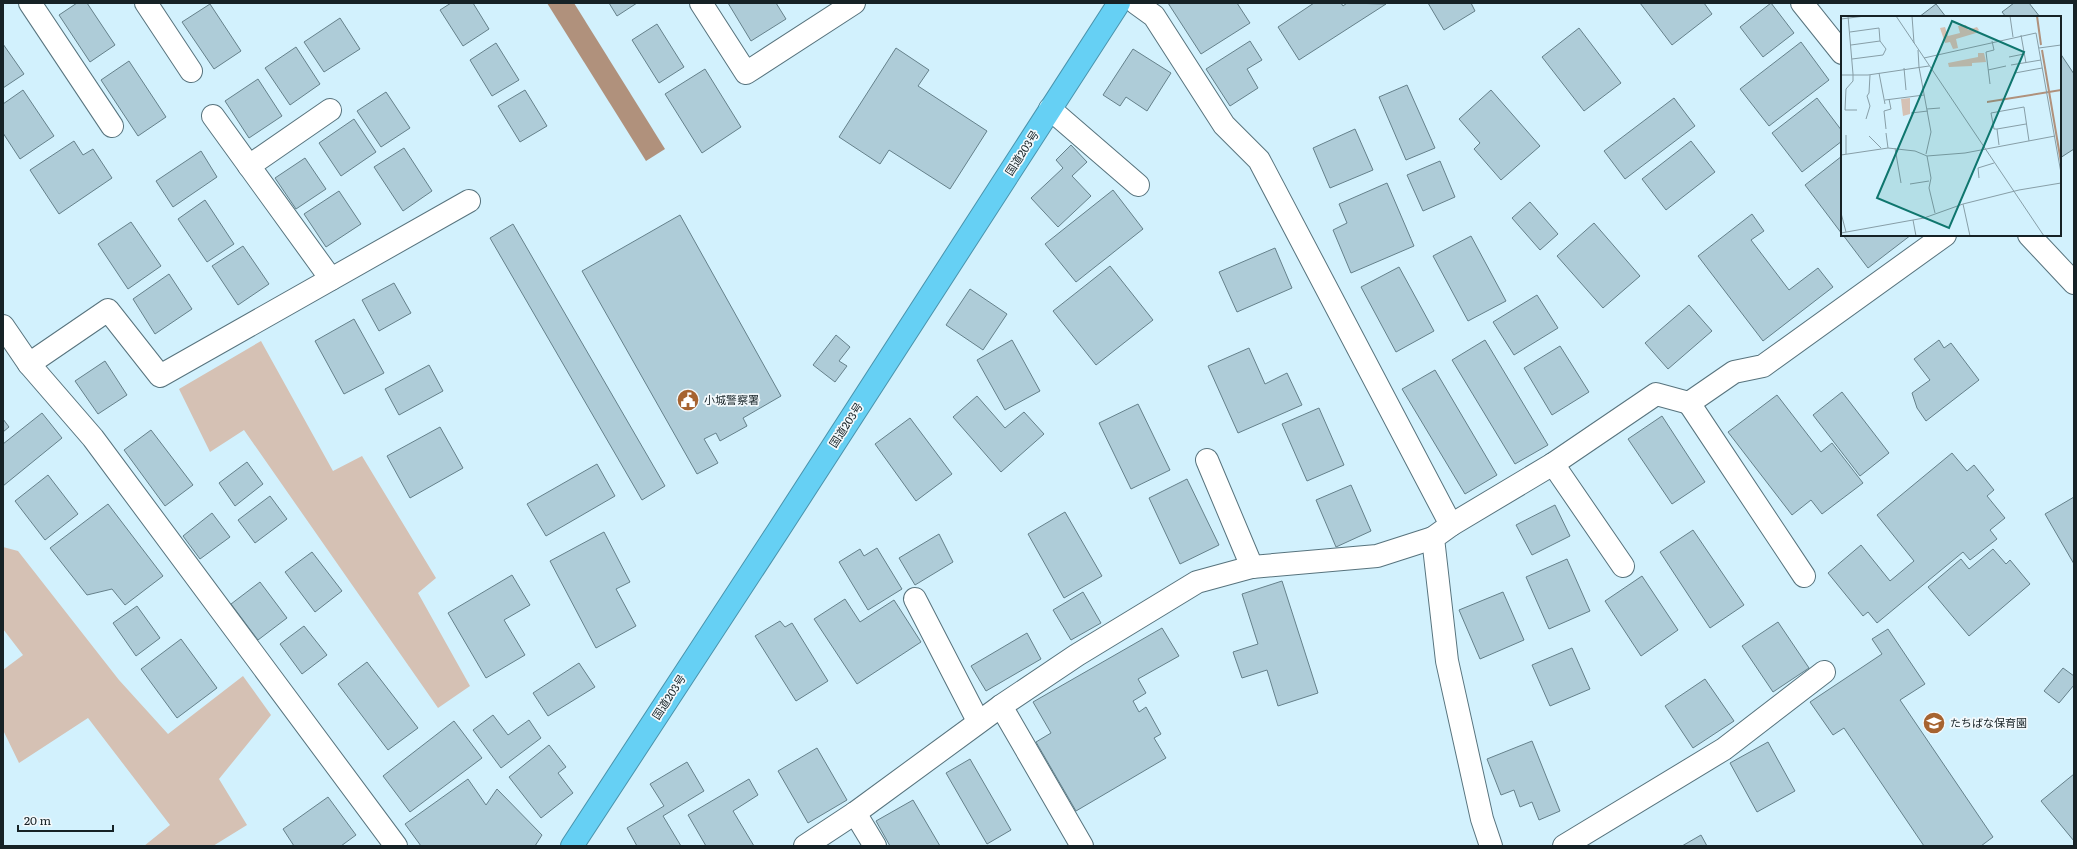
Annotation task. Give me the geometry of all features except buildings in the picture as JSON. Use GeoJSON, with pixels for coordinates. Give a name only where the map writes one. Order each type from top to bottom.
{"type":"FeatureCollection","features":[{"type":"Feature","properties":{"kind":"highway","name":"国道203号"},"geometry":{"type":"LineString","coordinates":[[572,846],[778,531],[1119,3]]}},
{"type":"Feature","properties":{"kind":"street"},"geometry":{"type":"LineString","coordinates":[[30,3],[112,126]]}},
{"type":"Feature","properties":{"kind":"street"},"geometry":{"type":"LineString","coordinates":[[146,3],[191,71]]}},
{"type":"Feature","properties":{"kind":"street"},"geometry":{"type":"LineString","coordinates":[[701,3],[746,73],[854,3]]}},
{"type":"Feature","properties":{"kind":"street"},"geometry":{"type":"LineString","coordinates":[[1136,3],[1154,16],[1224,125],[1259,160],[1451,525]]}},
{"type":"Feature","properties":{"kind":"street"},"geometry":{"type":"LineString","coordinates":[[1802,3],[1841,52]]}},
{"type":"Feature","properties":{"kind":"street"},"geometry":{"type":"LineString","coordinates":[[1050,108],[1138,185]]}},
{"type":"Feature","properties":{"kind":"street"},"geometry":{"type":"LineString","coordinates":[[249,166],[330,110]]}},
{"type":"Feature","properties":{"kind":"street"},"geometry":{"type":"LineString","coordinates":[[213,116],[331,279]]}},
{"type":"Feature","properties":{"kind":"street"},"geometry":{"type":"LineString","coordinates":[[29,364],[108,310],[160,376],[469,201]]}},
{"type":"Feature","properties":{"kind":"street"},"geometry":{"type":"LineString","coordinates":[[1689,403],[1734,372],[1763,366],[1944,236]]}},
{"type":"Feature","properties":{"kind":"street"},"geometry":{"type":"LineString","coordinates":[[2030,236],[2074,283]]}},
{"type":"Feature","properties":{"kind":"street"},"geometry":{"type":"LineString","coordinates":[[3,326],[29,364],[93,438],[396,846]]}},
{"type":"Feature","properties":{"kind":"street"},"geometry":{"type":"LineString","coordinates":[[805,846],[855,813],[978,721],[1077,655],[1197,582],[1252,568],[1377,556],[1433,538],[1451,525],[1553,464],[1656,394],[1689,403],[1804,576]]}},
{"type":"Feature","properties":{"kind":"street"},"geometry":{"type":"LineString","coordinates":[[1207,460],[1252,568]]}},
{"type":"Feature","properties":{"kind":"street"},"geometry":{"type":"LineString","coordinates":[[1553,464],[1623,566]]}},
{"type":"Feature","properties":{"kind":"street"},"geometry":{"type":"LineString","coordinates":[[1433,538],[1447,661],[1482,819],[1491,846]]}},
{"type":"Feature","properties":{"kind":"street"},"geometry":{"type":"LineString","coordinates":[[915,599],[978,721]]}},
{"type":"Feature","properties":{"kind":"street"},"geometry":{"type":"LineString","coordinates":[[1564,846],[1724,749],[1824,672]]}},
{"type":"Feature","properties":{"kind":"street"},"geometry":{"type":"LineString","coordinates":[[1001,706],[1082,846]]}},
{"type":"Feature","properties":{"kind":"street"},"geometry":{"type":"LineString","coordinates":[[855,813],[874,846]]}},
{"type":"Feature","properties":{"kind":"shaded area"},"geometry":{"type":"Polygon","coordinates":[[[547,3],[574,3],[665,149],[646,161],[547,3]]]}},
{"type":"Feature","properties":{"kind":"shaded area"},"geometry":{"type":"Polygon","coordinates":[[[261,341],[333,471],[362,456],[436,578],[418,593],[470,686],[438,708],[244,430],[210,452],[179,389],[261,341]]]}},
{"type":"Feature","properties":{"kind":"shaded area"},"geometry":{"type":"Polygon","coordinates":[[[3,547],[18,551],[119,680],[168,734],[243,676],[271,715],[219,779],[247,825],[213,846],[144,846],[170,825],[88,718],[19,763],[3,730],[3,670],[23,655],[3,629],[3,547]]]}},
{"type":"Feature","properties":{"kind":"place","name":"小城警察署"},"geometry":{"type":"Point","coordinates":[688,400]}},
{"type":"Feature","properties":{"kind":"place","name":"たちばな保育園"},"geometry":{"type":"Point","coordinates":[1934,723]}}]}
